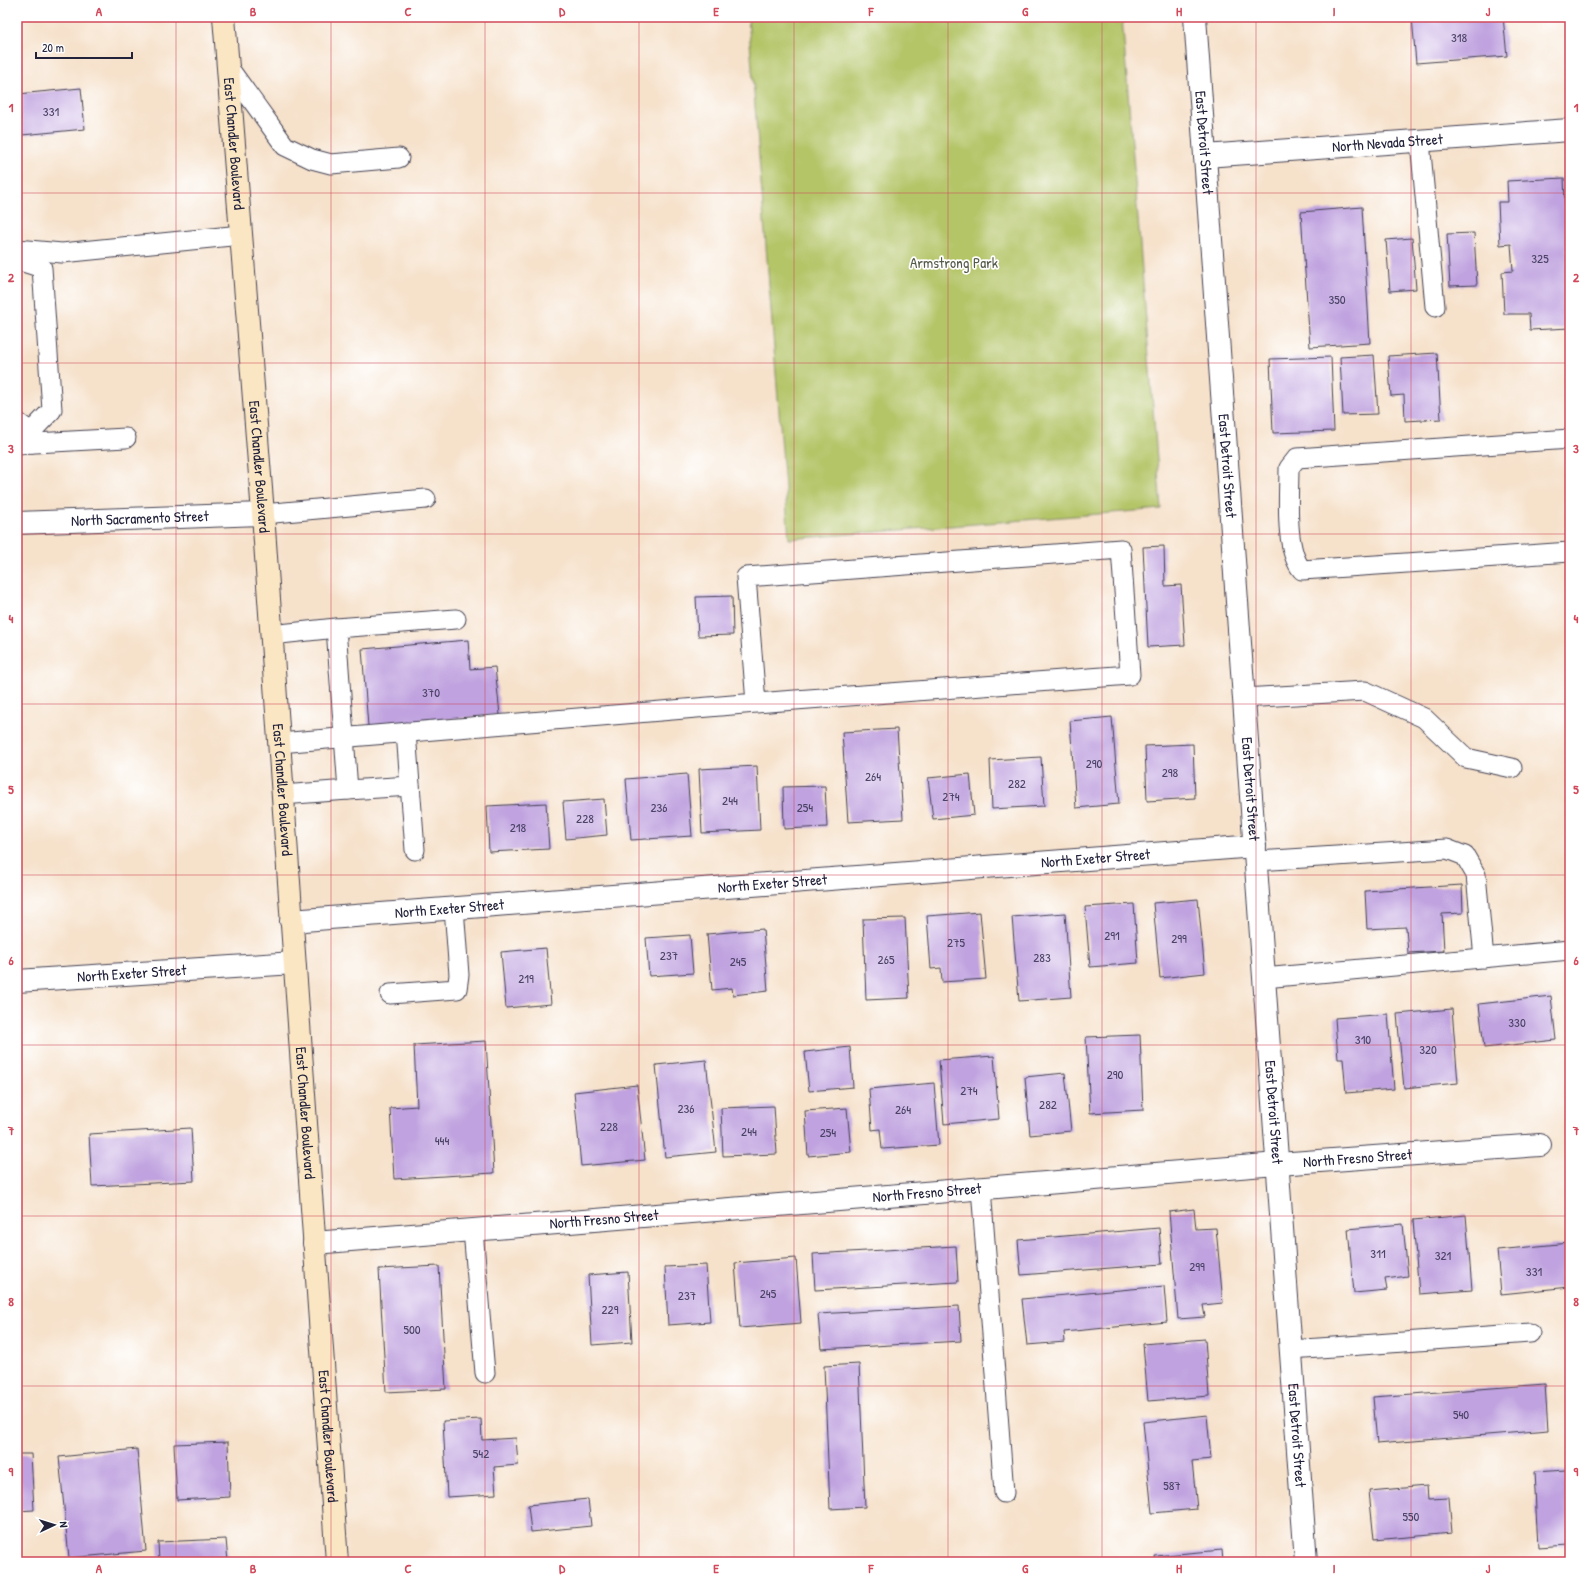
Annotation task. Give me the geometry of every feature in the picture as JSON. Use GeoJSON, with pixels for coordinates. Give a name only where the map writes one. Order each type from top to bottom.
{"type":"FeatureCollection","features":[{"type":"Feature","properties":{"kind":"main road","name":"East Chandler Boulevard"},"geometry":{"type":"LineString","coordinates":[[224,17],[263,514],[336,1562]]}},
{"type":"Feature","properties":{"kind":"street","name":"East Detroit Street"},"geometry":{"type":"LineString","coordinates":[[1195,17],[1306,1562]]}},
{"type":"Feature","properties":{"kind":"street","name":"North Nevada Street"},"geometry":{"type":"LineString","coordinates":[[1205,156],[1570,130]]}},
{"type":"Feature","properties":{"kind":"street","name":"North Sacramento Street"},"geometry":{"type":"LineString","coordinates":[[17,523],[263,514]]}},
{"type":"Feature","properties":{"kind":"street","name":"North Exeter Street"},"geometry":{"type":"LineString","coordinates":[[291,921],[454,908],[1255,854]]}},
{"type":"Feature","properties":{"kind":"street","name":"North Exeter Street"},"geometry":{"type":"LineString","coordinates":[[17,981],[294,963]]}},
{"type":"Feature","properties":{"kind":"street","name":"North Fresno Street"},"geometry":{"type":"LineString","coordinates":[[314,1243],[1278,1164],[1540,1145]]}},
{"type":"Feature","properties":{"kind":"lane"},"geometry":{"type":"LineString","coordinates":[[228,67],[284,146],[312,159],[331,164],[399,158]]}},
{"type":"Feature","properties":{"kind":"lane"},"geometry":{"type":"LineString","coordinates":[[1420,141],[1435,307]]}},
{"type":"Feature","properties":{"kind":"lane"},"geometry":{"type":"LineString","coordinates":[[17,249],[62,253],[240,236]]}},
{"type":"Feature","properties":{"kind":"lane"},"geometry":{"type":"LineString","coordinates":[[17,256],[17,260],[42,268],[52,410],[24,435]]}},
{"type":"Feature","properties":{"kind":"lane"},"geometry":{"type":"LineString","coordinates":[[24,435],[126,438]]}},
{"type":"Feature","properties":{"kind":"lane"},"geometry":{"type":"LineString","coordinates":[[1570,438],[1297,458],[1289,468],[1290,533],[1296,563],[1302,570],[1570,552]]}},
{"type":"Feature","properties":{"kind":"lane"},"geometry":{"type":"LineString","coordinates":[[263,514],[426,499]]}},
{"type":"Feature","properties":{"kind":"lane"},"geometry":{"type":"LineString","coordinates":[[279,742],[756,703],[1130,675],[1121,549],[746,577],[756,703]]}},
{"type":"Feature","properties":{"kind":"lane"},"geometry":{"type":"LineString","coordinates":[[271,635],[336,628],[456,619]]}},
{"type":"Feature","properties":{"kind":"lane"},"geometry":{"type":"LineString","coordinates":[[336,628],[348,790]]}},
{"type":"Feature","properties":{"kind":"lane"},"geometry":{"type":"LineString","coordinates":[[1244,698],[1365,691],[1424,718],[1466,758],[1512,768]]}},
{"type":"Feature","properties":{"kind":"lane"},"geometry":{"type":"LineString","coordinates":[[406,732],[415,850]]}},
{"type":"Feature","properties":{"kind":"lane"},"geometry":{"type":"LineString","coordinates":[[282,795],[410,786]]}},
{"type":"Feature","properties":{"kind":"lane"},"geometry":{"type":"LineString","coordinates":[[1255,854],[1447,849],[1465,856],[1476,875],[1484,958]]}},
{"type":"Feature","properties":{"kind":"lane"},"geometry":{"type":"LineString","coordinates":[[390,994],[457,989],[459,975],[454,908]]}},
{"type":"Feature","properties":{"kind":"lane"},"geometry":{"type":"LineString","coordinates":[[1264,978],[1570,950]]}},
{"type":"Feature","properties":{"kind":"lane"},"geometry":{"type":"LineString","coordinates":[[981,1188],[1004,1493]]}},
{"type":"Feature","properties":{"kind":"lane"},"geometry":{"type":"LineString","coordinates":[[472,1230],[485,1373]]}},
{"type":"Feature","properties":{"kind":"lane"},"geometry":{"type":"LineString","coordinates":[[1291,1350],[1530,1333]]}},
{"type":"Feature","properties":{"kind":"green space","name":"Armstrong Park"},"geometry":{"type":"Polygon","coordinates":[[[748,17],[1122,17],[1161,509],[789,539],[748,17]]]}},
{"type":"Feature","properties":{"kind":"building"},"geometry":{"type":"Polygon","coordinates":[[[1412,17],[1503,17],[1507,56],[1416,63],[1412,17]]]}},
{"type":"Feature","properties":{"kind":"building"},"geometry":{"type":"Polygon","coordinates":[[[81,88],[85,129],[22,135],[18,94],[81,88]]]}},
{"type":"Feature","properties":{"kind":"building"},"geometry":{"type":"Polygon","coordinates":[[[1564,178],[1570,328],[1530,330],[1529,314],[1504,314],[1502,272],[1513,271],[1511,244],[1500,245],[1498,202],[1508,202],[1507,181],[1564,178]]]}},
{"type":"Feature","properties":{"kind":"building"},"geometry":{"type":"Polygon","coordinates":[[[1362,207],[1370,343],[1310,347],[1301,212],[1362,207]]]}},
{"type":"Feature","properties":{"kind":"building"},"geometry":{"type":"Polygon","coordinates":[[[1474,233],[1477,285],[1450,286],[1447,234],[1474,233]]]}},
{"type":"Feature","properties":{"kind":"building"},"geometry":{"type":"Polygon","coordinates":[[[1412,238],[1416,289],[1390,291],[1386,240],[1412,238]]]}},
{"type":"Feature","properties":{"kind":"building"},"geometry":{"type":"Polygon","coordinates":[[[1437,353],[1441,419],[1405,421],[1404,395],[1391,396],[1388,356],[1437,353]]]}},
{"type":"Feature","properties":{"kind":"building"},"geometry":{"type":"Polygon","coordinates":[[[1374,355],[1378,414],[1343,415],[1340,357],[1374,355]]]}},
{"type":"Feature","properties":{"kind":"building"},"geometry":{"type":"Polygon","coordinates":[[[1331,357],[1334,431],[1273,433],[1270,359],[1331,357]]]}},
{"type":"Feature","properties":{"kind":"building"},"geometry":{"type":"Polygon","coordinates":[[[1164,546],[1165,586],[1181,585],[1185,645],[1148,647],[1143,547],[1164,546]]]}},
{"type":"Feature","properties":{"kind":"building"},"geometry":{"type":"Polygon","coordinates":[[[732,596],[733,635],[698,636],[696,597],[732,596]]]}},
{"type":"Feature","properties":{"kind":"building"},"geometry":{"type":"Polygon","coordinates":[[[468,640],[470,669],[495,667],[500,715],[368,726],[362,649],[468,640]]]}},
{"type":"Feature","properties":{"kind":"building"},"geometry":{"type":"Polygon","coordinates":[[[1112,717],[1119,804],[1076,808],[1070,721],[1112,717]]]}},
{"type":"Feature","properties":{"kind":"building"},"geometry":{"type":"Polygon","coordinates":[[[897,729],[903,819],[848,822],[842,732],[897,729]]]}},
{"type":"Feature","properties":{"kind":"building"},"geometry":{"type":"Polygon","coordinates":[[[1193,744],[1195,798],[1147,801],[1145,746],[1193,744]]]}},
{"type":"Feature","properties":{"kind":"building"},"geometry":{"type":"Polygon","coordinates":[[[1041,757],[1044,806],[992,809],[990,760],[1041,757]]]}},
{"type":"Feature","properties":{"kind":"building"},"geometry":{"type":"Polygon","coordinates":[[[757,766],[760,830],[702,833],[699,769],[757,766]]]}},
{"type":"Feature","properties":{"kind":"building"},"geometry":{"type":"Polygon","coordinates":[[[687,774],[692,836],[631,840],[626,779],[687,774]]]}},
{"type":"Feature","properties":{"kind":"building"},"geometry":{"type":"Polygon","coordinates":[[[970,774],[974,815],[933,819],[928,778],[970,774]]]}},
{"type":"Feature","properties":{"kind":"building"},"geometry":{"type":"Polygon","coordinates":[[[825,786],[827,827],[784,829],[783,787],[825,786]]]}},
{"type":"Feature","properties":{"kind":"building"},"geometry":{"type":"Polygon","coordinates":[[[604,799],[607,835],[566,839],[563,802],[604,799]]]}},
{"type":"Feature","properties":{"kind":"building"},"geometry":{"type":"Polygon","coordinates":[[[546,803],[549,849],[489,852],[487,806],[546,803]]]}},
{"type":"Feature","properties":{"kind":"building"},"geometry":{"type":"Polygon","coordinates":[[[1462,885],[1463,913],[1442,914],[1444,951],[1408,953],[1406,927],[1367,929],[1365,891],[1462,885]]]}},
{"type":"Feature","properties":{"kind":"building"},"geometry":{"type":"Polygon","coordinates":[[[1198,899],[1205,973],[1160,978],[1153,903],[1198,899]]]}},
{"type":"Feature","properties":{"kind":"building"},"geometry":{"type":"Polygon","coordinates":[[[1134,904],[1138,963],[1090,967],[1085,907],[1134,904]]]}},
{"type":"Feature","properties":{"kind":"building"},"geometry":{"type":"Polygon","coordinates":[[[980,912],[986,979],[942,982],[941,968],[931,969],[927,916],[980,912]]]}},
{"type":"Feature","properties":{"kind":"building"},"geometry":{"type":"Polygon","coordinates":[[[1065,913],[1071,997],[1019,1001],[1012,917],[1065,913]]]}},
{"type":"Feature","properties":{"kind":"building"},"geometry":{"type":"Polygon","coordinates":[[[905,918],[909,998],[866,1000],[863,919],[905,918]]]}},
{"type":"Feature","properties":{"kind":"building"},"geometry":{"type":"Polygon","coordinates":[[[763,929],[768,991],[733,995],[732,988],[712,990],[707,934],[763,929]]]}},
{"type":"Feature","properties":{"kind":"building"},"geometry":{"type":"Polygon","coordinates":[[[690,935],[693,973],[649,976],[646,938],[690,935]]]}},
{"type":"Feature","properties":{"kind":"building"},"geometry":{"type":"Polygon","coordinates":[[[546,948],[551,1004],[506,1008],[501,952],[546,948]]]}},
{"type":"Feature","properties":{"kind":"building"},"geometry":{"type":"Polygon","coordinates":[[[1551,996],[1556,1040],[1484,1048],[1479,1004],[1551,996]]]}},
{"type":"Feature","properties":{"kind":"building"},"geometry":{"type":"Polygon","coordinates":[[[1452,1009],[1458,1083],[1404,1088],[1397,1014],[1452,1009]]]}},
{"type":"Feature","properties":{"kind":"building"},"geometry":{"type":"Polygon","coordinates":[[[1388,1014],[1394,1089],[1346,1093],[1343,1059],[1338,1059],[1335,1018],[1388,1014]]]}},
{"type":"Feature","properties":{"kind":"building"},"geometry":{"type":"Polygon","coordinates":[[[1140,1035],[1143,1110],[1090,1113],[1086,1037],[1140,1035]]]}},
{"type":"Feature","properties":{"kind":"building"},"geometry":{"type":"Polygon","coordinates":[[[486,1041],[494,1173],[394,1179],[390,1108],[417,1106],[414,1045],[486,1041]]]}},
{"type":"Feature","properties":{"kind":"building"},"geometry":{"type":"Polygon","coordinates":[[[850,1047],[853,1087],[809,1091],[805,1052],[850,1047]]]}},
{"type":"Feature","properties":{"kind":"building"},"geometry":{"type":"Polygon","coordinates":[[[994,1056],[999,1119],[944,1124],[939,1060],[994,1056]]]}},
{"type":"Feature","properties":{"kind":"building"},"geometry":{"type":"Polygon","coordinates":[[[706,1060],[716,1152],[665,1157],[656,1065],[706,1060]]]}},
{"type":"Feature","properties":{"kind":"building"},"geometry":{"type":"Polygon","coordinates":[[[1065,1073],[1071,1131],[1030,1135],[1025,1077],[1065,1073]]]}},
{"type":"Feature","properties":{"kind":"building"},"geometry":{"type":"Polygon","coordinates":[[[934,1083],[939,1145],[882,1149],[880,1129],[872,1130],[869,1089],[934,1083]]]}},
{"type":"Feature","properties":{"kind":"building"},"geometry":{"type":"Polygon","coordinates":[[[637,1085],[645,1160],[581,1166],[574,1092],[637,1085]]]}},
{"type":"Feature","properties":{"kind":"building"},"geometry":{"type":"Polygon","coordinates":[[[774,1106],[777,1154],[723,1156],[721,1108],[774,1106]]]}},
{"type":"Feature","properties":{"kind":"building"},"geometry":{"type":"Polygon","coordinates":[[[847,1108],[851,1152],[808,1156],[805,1111],[847,1108]]]}},
{"type":"Feature","properties":{"kind":"building"},"geometry":{"type":"Polygon","coordinates":[[[191,1128],[194,1181],[92,1186],[89,1134],[191,1128]]]}},
{"type":"Feature","properties":{"kind":"building"},"geometry":{"type":"Polygon","coordinates":[[[1194,1209],[1196,1229],[1216,1228],[1223,1303],[1203,1305],[1205,1317],[1178,1319],[1169,1212],[1194,1209]]]}},
{"type":"Feature","properties":{"kind":"building"},"geometry":{"type":"Polygon","coordinates":[[[1466,1215],[1472,1290],[1419,1294],[1413,1220],[1466,1215]]]}},
{"type":"Feature","properties":{"kind":"building"},"geometry":{"type":"Polygon","coordinates":[[[1403,1224],[1408,1276],[1385,1279],[1387,1290],[1354,1293],[1348,1229],[1403,1224]]]}},
{"type":"Feature","properties":{"kind":"building"},"geometry":{"type":"Polygon","coordinates":[[[1159,1228],[1162,1264],[1021,1275],[1018,1240],[1159,1228]]]}},
{"type":"Feature","properties":{"kind":"building"},"geometry":{"type":"Polygon","coordinates":[[[1569,1243],[1570,1287],[1501,1294],[1497,1250],[1569,1243]]]}},
{"type":"Feature","properties":{"kind":"building"},"geometry":{"type":"Polygon","coordinates":[[[956,1246],[958,1282],[815,1290],[813,1254],[956,1246]]]}},
{"type":"Feature","properties":{"kind":"building"},"geometry":{"type":"Polygon","coordinates":[[[796,1258],[801,1323],[740,1328],[735,1263],[796,1258]]]}},
{"type":"Feature","properties":{"kind":"building"},"geometry":{"type":"Polygon","coordinates":[[[706,1265],[710,1322],[668,1325],[665,1267],[706,1265]]]}},
{"type":"Feature","properties":{"kind":"building"},"geometry":{"type":"Polygon","coordinates":[[[439,1266],[446,1389],[386,1392],[379,1269],[439,1266]]]}},
{"type":"Feature","properties":{"kind":"building"},"geometry":{"type":"Polygon","coordinates":[[[628,1272],[632,1342],[592,1345],[588,1275],[628,1272]]]}},
{"type":"Feature","properties":{"kind":"building"},"geometry":{"type":"Polygon","coordinates":[[[1164,1286],[1167,1322],[1064,1332],[1065,1342],[1027,1345],[1022,1299],[1164,1286]]]}},
{"type":"Feature","properties":{"kind":"building"},"geometry":{"type":"Polygon","coordinates":[[[959,1306],[961,1341],[821,1349],[818,1314],[959,1306]]]}},
{"type":"Feature","properties":{"kind":"building"},"geometry":{"type":"Polygon","coordinates":[[[1205,1339],[1209,1396],[1148,1401],[1143,1344],[1205,1339]]]}},
{"type":"Feature","properties":{"kind":"building"},"geometry":{"type":"Polygon","coordinates":[[[859,1364],[865,1507],[830,1509],[824,1366],[859,1364]]]}},
{"type":"Feature","properties":{"kind":"building"},"geometry":{"type":"Polygon","coordinates":[[[1545,1384],[1548,1430],[1377,1444],[1373,1397],[1545,1384]]]}},
{"type":"Feature","properties":{"kind":"building"},"geometry":{"type":"Polygon","coordinates":[[[1207,1415],[1211,1459],[1192,1461],[1197,1509],[1152,1513],[1143,1422],[1207,1415]]]}},
{"type":"Feature","properties":{"kind":"building"},"geometry":{"type":"Polygon","coordinates":[[[481,1419],[482,1440],[516,1438],[518,1465],[494,1467],[496,1494],[447,1497],[443,1421],[481,1419]]]}},
{"type":"Feature","properties":{"kind":"building"},"geometry":{"type":"Polygon","coordinates":[[[228,1442],[230,1497],[177,1500],[174,1444],[228,1442]]]}},
{"type":"Feature","properties":{"kind":"building"},"geometry":{"type":"Polygon","coordinates":[[[137,1449],[146,1551],[69,1558],[59,1457],[137,1449]]]}},
{"type":"Feature","properties":{"kind":"building"},"geometry":{"type":"Polygon","coordinates":[[[17,1454],[31,1454],[34,1510],[17,1511],[17,1454]]]}},
{"type":"Feature","properties":{"kind":"building"},"geometry":{"type":"Polygon","coordinates":[[[1567,1470],[1568,1491],[1570,1491],[1570,1545],[1538,1547],[1534,1472],[1567,1470]]]}},
{"type":"Feature","properties":{"kind":"building"},"geometry":{"type":"Polygon","coordinates":[[[1427,1486],[1428,1499],[1449,1498],[1452,1533],[1374,1540],[1369,1491],[1427,1486]]]}},
{"type":"Feature","properties":{"kind":"building"},"geometry":{"type":"Polygon","coordinates":[[[588,1499],[591,1526],[531,1532],[528,1505],[588,1499]]]}},
{"type":"Feature","properties":{"kind":"building"},"geometry":{"type":"Polygon","coordinates":[[[226,1539],[228,1562],[159,1562],[158,1542],[226,1539]]]}},
{"type":"Feature","properties":{"kind":"building"},"geometry":{"type":"Polygon","coordinates":[[[1222,1550],[1223,1562],[1156,1562],[1155,1556],[1222,1550]]]}}]}
